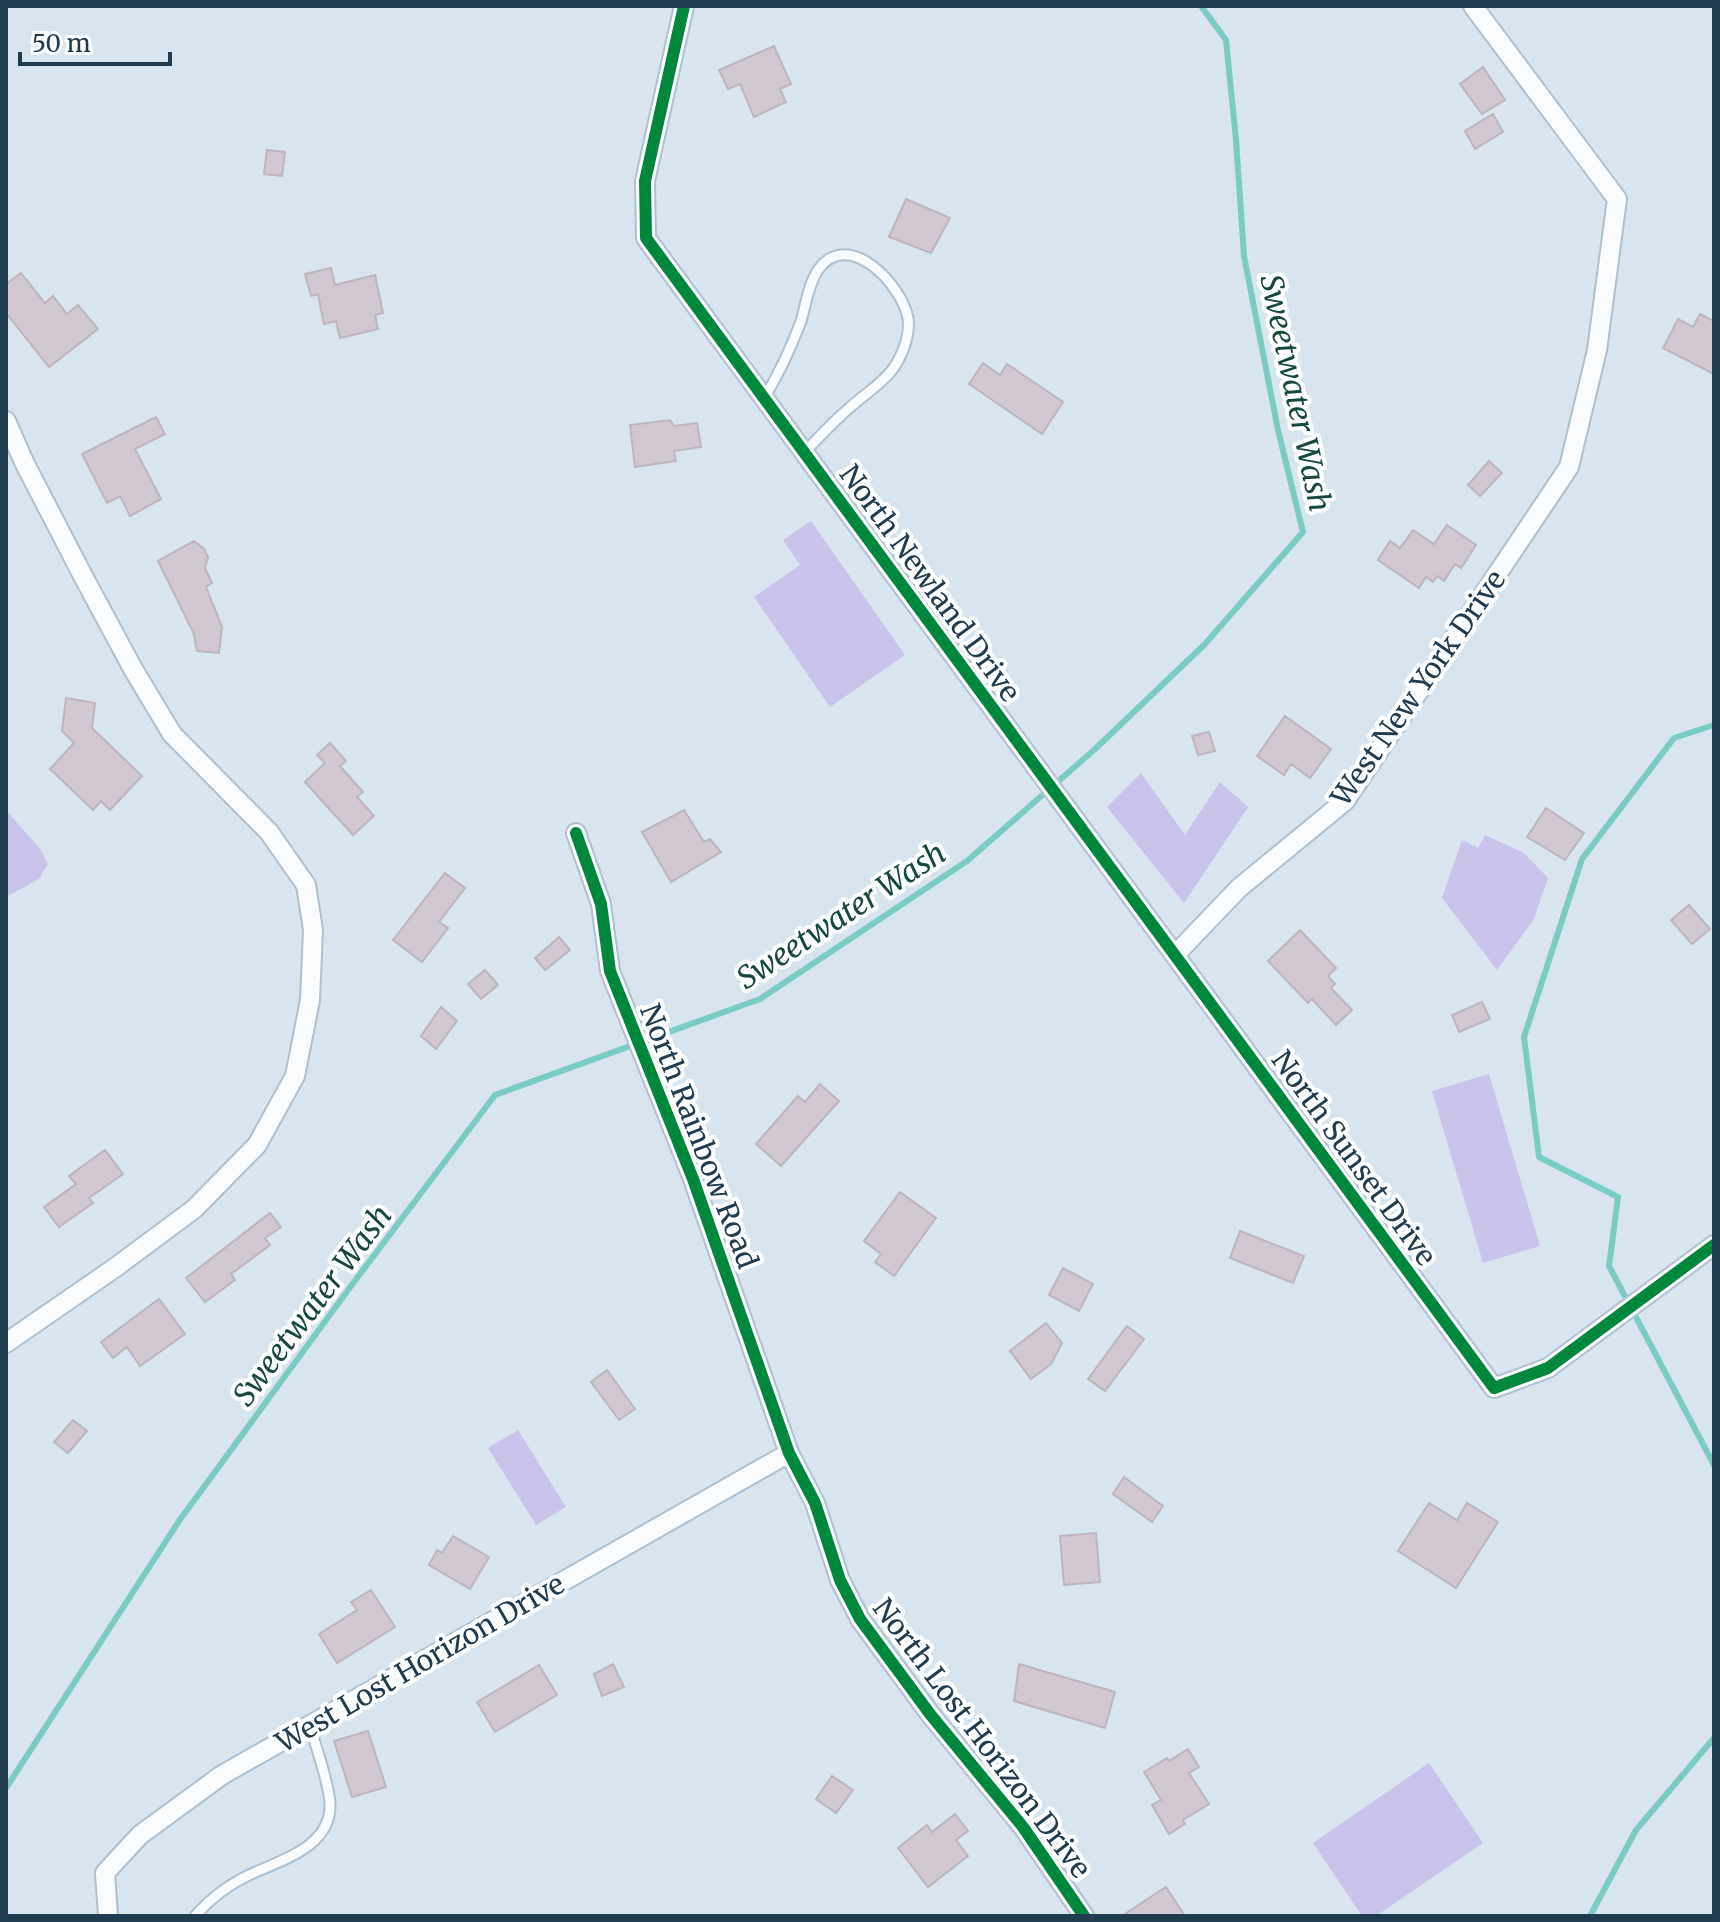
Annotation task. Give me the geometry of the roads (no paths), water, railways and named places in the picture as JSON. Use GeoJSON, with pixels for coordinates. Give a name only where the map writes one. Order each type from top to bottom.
{"type":"FeatureCollection","features":[{"type":"Feature","properties":{"kind":"street","name":"North Newland Drive"},"geometry":{"type":"LineString","coordinates":[[684,6],[645,181],[646,238],[1175,955]]}},
{"type":"Feature","properties":{"kind":"street","name":"West New York Drive"},"geometry":{"type":"LineString","coordinates":[[1175,955],[1239,888],[1345,801],[1569,467],[1597,350],[1617,199],[1473,6]]}},
{"type":"Feature","properties":{"kind":"street"},"geometry":{"type":"LineString","coordinates":[[6,421],[83,576],[156,708],[172,734],[279,845],[306,885],[313,930],[310,1000],[295,1076],[257,1145],[194,1209],[6,1343]]}},
{"type":"Feature","properties":{"kind":"street","name":"North Rainbow Road"},"geometry":{"type":"LineString","coordinates":[[576,833],[601,904],[610,971],[693,1179],[789,1453]]}},
{"type":"Feature","properties":{"kind":"street","name":"North Sunset Drive"},"geometry":{"type":"LineString","coordinates":[[1175,955],[1494,1388],[1548,1368],[1712,1250]]}},
{"type":"Feature","properties":{"kind":"street","name":"West Lost Horizon Drive"},"geometry":{"type":"LineString","coordinates":[[108,1916],[105,1873],[140,1835],[222,1775],[789,1453]]}},
{"type":"Feature","properties":{"kind":"street","name":"North Lost Horizon Drive"},"geometry":{"type":"LineString","coordinates":[[789,1453],[815,1503],[840,1580],[860,1619],[930,1714],[1023,1827],[1084,1916]]}},
{"type":"Feature","properties":{"kind":"lane"},"geometry":{"type":"LineString","coordinates":[[764,398],[778,376],[818,269],[833,256],[852,253],[873,266],[897,294],[907,315],[908,331],[898,361],[885,378],[804,453]]}},
{"type":"Feature","properties":{"kind":"lane"},"geometry":{"type":"LineString","coordinates":[[195,1916],[224,1889],[306,1848],[329,1819],[330,1800],[310,1725]]}},
{"type":"Feature","properties":{"kind":"waterway","name":"Sweetwater Wash"},"geometry":{"type":"LineString","coordinates":[[6,1788],[179,1521],[495,1095],[760,999],[967,861],[1094,750],[1204,645],[1303,532],[1278,430],[1244,256],[1226,40],[1201,6]]}},
{"type":"Feature","properties":{"kind":"waterway"},"geometry":{"type":"LineString","coordinates":[[1714,725],[1674,738],[1582,859],[1524,1037],[1539,1157],[1618,1197],[1609,1266],[1714,1465]]}},
{"type":"Feature","properties":{"kind":"waterway"},"geometry":{"type":"LineString","coordinates":[[1590,1916],[1636,1830],[1714,1738]]}}]}
